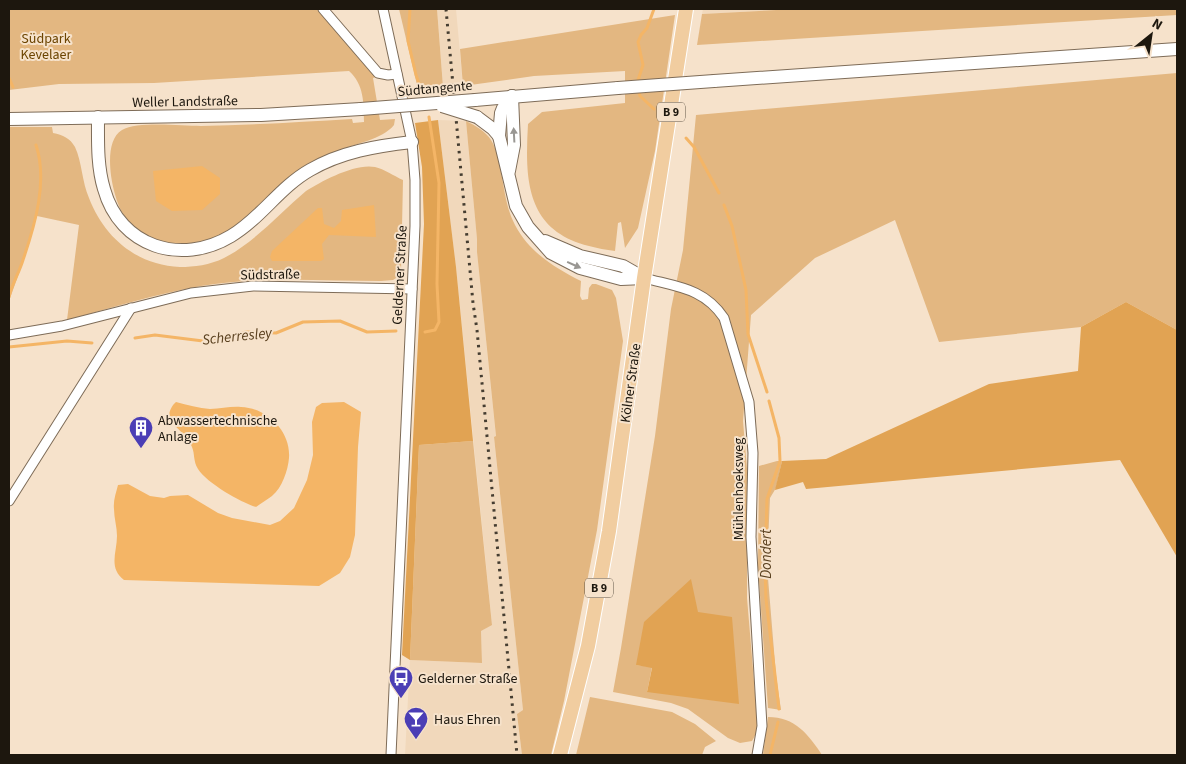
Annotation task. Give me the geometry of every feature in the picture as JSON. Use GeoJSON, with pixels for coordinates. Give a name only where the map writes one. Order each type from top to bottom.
{"type":"FeatureCollection","features":[{"type":"Feature","properties":{"kind":"main road","name":"Kölner Straße"},"geometry":{"type":"LineString","coordinates":[[560,755],[588,646],[609,531],[644,278],[686,9]]}},
{"type":"Feature","properties":{"kind":"main road","name":"Südtangente"},"geometry":{"type":"LineString","coordinates":[[361,109],[618,88],[1177,49]]}},
{"type":"Feature","properties":{"kind":"main road"},"geometry":{"type":"LineString","coordinates":[[509,173],[514,145],[512,96]]}},
{"type":"Feature","properties":{"kind":"main road"},"geometry":{"type":"LineString","coordinates":[[512,96],[501,113],[499,136],[520,216],[551,253],[580,268],[621,279],[644,278]]}},
{"type":"Feature","properties":{"kind":"main road"},"geometry":{"type":"LineString","coordinates":[[429,104],[450,108],[477,117],[499,136]]}},
{"type":"Feature","properties":{"kind":"main road","name":"Weller Landstraße"},"geometry":{"type":"LineString","coordinates":[[9,119],[261,115],[361,109]]}},
{"type":"Feature","properties":{"kind":"main road"},"geometry":{"type":"LineString","coordinates":[[98,117],[100,173],[108,202],[114,213],[137,237],[162,248],[182,251],[210,247],[233,235],[296,178],[325,162],[360,150],[412,142]]}},
{"type":"Feature","properties":{"kind":"street"},"geometry":{"type":"LineString","coordinates":[[323,9],[378,72],[388,76],[397,74]]}},
{"type":"Feature","properties":{"kind":"street","name":"Gelderner Straße"},"geometry":{"type":"LineString","coordinates":[[383,9],[412,142],[415,180],[412,289],[391,755]]}},
{"type":"Feature","properties":{"kind":"street","name":"Mühlenhoeksweg"},"geometry":{"type":"LineString","coordinates":[[644,278],[689,289],[704,296],[716,306],[724,318],[749,402],[753,453],[750,537],[762,726],[757,755]]}},
{"type":"Feature","properties":{"kind":"street","name":"Südstraße"},"geometry":{"type":"LineString","coordinates":[[9,335],[62,326],[191,293],[253,286],[412,289]]}},
{"type":"Feature","properties":{"kind":"street"},"geometry":{"type":"LineString","coordinates":[[9,501],[131,308]]}},
{"type":"Feature","properties":{"kind":"shaded area"},"geometry":{"type":"Polygon","coordinates":[[[437,9],[456,9],[463,86],[443,87],[437,9]]]}},
{"type":"Feature","properties":{"kind":"shaded area"},"geometry":{"type":"Polygon","coordinates":[[[703,9],[795,9],[702,14],[703,9]]]}},
{"type":"Feature","properties":{"kind":"shaded area"},"geometry":{"type":"Polygon","coordinates":[[[438,120],[466,121],[496,437],[494,438],[523,710],[517,714],[522,755],[405,755],[410,660],[482,663],[481,631],[492,624],[456,267],[438,120]]]}},
{"type":"Feature","properties":{"kind":"shaded area"},"geometry":{"type":"Polygon","coordinates":[[[438,120],[456,267],[473,441],[419,445],[410,660],[402,655],[424,224],[422,167],[415,123],[438,120]]]}},
{"type":"Feature","properties":{"kind":"shaded area"},"geometry":{"type":"Polygon","coordinates":[[[202,166],[220,178],[220,194],[202,210],[172,211],[156,201],[153,171],[202,166]]]}},
{"type":"Feature","properties":{"kind":"shaded area"},"geometry":{"type":"Polygon","coordinates":[[[374,205],[376,237],[329,235],[322,244],[324,259],[321,261],[272,261],[270,257],[272,251],[318,208],[322,208],[324,224],[334,228],[341,221],[342,210],[374,205]]]}},
{"type":"Feature","properties":{"kind":"shaded area"},"geometry":{"type":"Polygon","coordinates":[[[1126,302],[1177,330],[1177,557],[1120,460],[806,489],[803,482],[775,490],[782,461],[826,459],[989,384],[1078,371],[1081,327],[1126,302]]]}},
{"type":"Feature","properties":{"kind":"shaded area"},"geometry":{"type":"Polygon","coordinates":[[[176,402],[210,409],[251,408],[268,416],[276,423],[286,439],[289,448],[289,458],[284,478],[276,493],[256,507],[216,486],[202,474],[196,466],[190,443],[169,420],[170,410],[176,402]]]}},
{"type":"Feature","properties":{"kind":"shaded area"},"geometry":{"type":"Polygon","coordinates":[[[344,402],[361,412],[355,535],[350,557],[340,573],[319,586],[124,580],[119,575],[115,565],[117,536],[114,506],[118,485],[128,484],[150,496],[164,498],[188,495],[218,513],[232,518],[270,525],[280,521],[294,508],[307,480],[313,455],[312,422],[316,407],[322,403],[344,402]]]}},
{"type":"Feature","properties":{"kind":"shaded area"},"geometry":{"type":"Polygon","coordinates":[[[691,579],[698,612],[732,617],[739,704],[647,692],[652,668],[636,665],[644,622],[691,579]]]}},
{"type":"Feature","properties":{"kind":"green space","name":"Südpark Kevelaer"},"geometry":{"type":"Polygon","coordinates":[[[9,9],[318,9],[378,76],[373,78],[380,120],[395,119],[394,125],[375,138],[338,151],[229,231],[219,236],[198,242],[177,244],[156,240],[132,225],[118,204],[112,182],[110,157],[116,136],[122,130],[129,127],[149,125],[220,126],[352,119],[353,123],[364,122],[363,101],[358,82],[349,71],[154,83],[59,84],[9,90],[9,9]]]}},
{"type":"Feature","properties":{"kind":"green space"},"geometry":{"type":"Polygon","coordinates":[[[399,9],[437,9],[443,87],[418,89],[399,9]]]}},
{"type":"Feature","properties":{"kind":"green space"},"geometry":{"type":"Polygon","coordinates":[[[795,9],[1177,9],[1177,15],[697,45],[702,14],[795,9]]]}},
{"type":"Feature","properties":{"kind":"green space"},"geometry":{"type":"Polygon","coordinates":[[[675,15],[655,151],[638,228],[625,248],[621,222],[618,223],[615,251],[589,246],[568,238],[552,228],[541,215],[533,199],[527,164],[528,124],[542,112],[625,103],[625,71],[534,76],[463,86],[460,49],[675,15]]]}},
{"type":"Feature","properties":{"kind":"green space"},"geometry":{"type":"Polygon","coordinates":[[[1177,73],[1177,330],[1126,302],[1081,327],[939,342],[895,220],[815,258],[751,315],[743,421],[747,469],[747,598],[757,732],[752,741],[740,743],[728,738],[688,709],[671,703],[613,692],[655,436],[671,309],[683,250],[696,115],[1177,73]],[[732,617],[636,665],[652,667],[647,692],[732,617]]]}},
{"type":"Feature","properties":{"kind":"green space"},"geometry":{"type":"Polygon","coordinates":[[[466,121],[477,127],[491,140],[501,169],[510,215],[521,235],[544,258],[562,271],[581,281],[580,296],[582,300],[588,299],[589,288],[592,284],[612,290],[616,298],[623,341],[597,530],[564,701],[551,755],[522,755],[517,714],[523,710],[494,437],[496,436],[466,121]]]}},
{"type":"Feature","properties":{"kind":"green space"},"geometry":{"type":"Polygon","coordinates":[[[9,127],[52,127],[53,133],[68,139],[75,147],[89,198],[103,225],[136,255],[149,261],[180,267],[208,264],[224,258],[256,236],[306,191],[330,178],[349,170],[367,166],[378,168],[403,180],[401,275],[393,280],[381,281],[268,280],[223,283],[167,293],[67,320],[79,225],[37,216],[9,301],[9,127]]]}},
{"type":"Feature","properties":{"kind":"green space"},"geometry":{"type":"Polygon","coordinates":[[[473,441],[492,625],[481,631],[482,663],[410,660],[419,445],[473,441]]]}},
{"type":"Feature","properties":{"kind":"green space"},"geometry":{"type":"Polygon","coordinates":[[[782,461],[776,488],[770,498],[767,566],[776,675],[781,710],[768,708],[758,567],[759,466],[782,461]]]}},
{"type":"Feature","properties":{"kind":"green space"},"geometry":{"type":"Polygon","coordinates":[[[590,697],[672,712],[695,724],[716,741],[705,747],[702,755],[576,755],[590,697]]]}},
{"type":"Feature","properties":{"kind":"green space"},"geometry":{"type":"Polygon","coordinates":[[[768,717],[793,723],[806,734],[822,755],[763,755],[768,717]]]}},
{"type":"Feature","properties":{"kind":"waterway","name":"Scherresley"},"geometry":{"type":"LineString","coordinates":[[410,9],[408,41],[421,89]]}},
{"type":"Feature","properties":{"kind":"waterway","name":"Dondert"},"geometry":{"type":"LineString","coordinates":[[637,83],[643,65],[638,42],[647,28],[654,9]]}},
{"type":"Feature","properties":{"kind":"waterway"},"geometry":{"type":"LineString","coordinates":[[9,78],[13,87]]}},
{"type":"Feature","properties":{"kind":"waterway","name":"Dondert"},"geometry":{"type":"LineString","coordinates":[[638,89],[640,96],[654,109]]}},
{"type":"Feature","properties":{"kind":"waterway","name":"Scherresley"},"geometry":{"type":"LineString","coordinates":[[425,332],[435,330],[439,322],[437,284],[439,183],[429,117]]}},
{"type":"Feature","properties":{"kind":"waterway","name":"Dondert"},"geometry":{"type":"LineString","coordinates":[[686,138],[694,147],[719,193]]}},
{"type":"Feature","properties":{"kind":"waterway"},"geometry":{"type":"LineString","coordinates":[[9,297],[36,218],[41,173],[36,145]]}},
{"type":"Feature","properties":{"kind":"waterway","name":"Dondert"},"geometry":{"type":"LineString","coordinates":[[724,205],[732,226],[746,290],[748,334],[767,392]]}},
{"type":"Feature","properties":{"kind":"waterway","name":"Scherresley"},"geometry":{"type":"LineString","coordinates":[[135,338],[155,335],[211,342],[246,332],[276,333],[303,322],[340,321],[367,332],[396,331]]}},
{"type":"Feature","properties":{"kind":"waterway","name":"Scherresley"},"geometry":{"type":"LineString","coordinates":[[9,347],[67,341],[92,343]]}},
{"type":"Feature","properties":{"kind":"waterway","name":"Dondert"},"geometry":{"type":"LineString","coordinates":[[769,401],[779,438],[780,461],[767,499],[766,599],[779,709]]}},
{"type":"Feature","properties":{"kind":"waterway","name":"Dondert"},"geometry":{"type":"LineString","coordinates":[[770,755],[778,722]]}},
{"type":"Feature","properties":{"kind":"railway"},"geometry":{"type":"LineString","coordinates":[[446,9],[517,755]]}},
{"type":"Feature","properties":{"kind":"place","name":"Abwassertechnische Anlage"},"geometry":{"type":"Point","coordinates":[141,449]}},
{"type":"Feature","properties":{"kind":"place","name":"Gelderner Straße"},"geometry":{"type":"Point","coordinates":[401,699]}},
{"type":"Feature","properties":{"kind":"place","name":"Haus Ehren"},"geometry":{"type":"Point","coordinates":[416,740]}}]}
